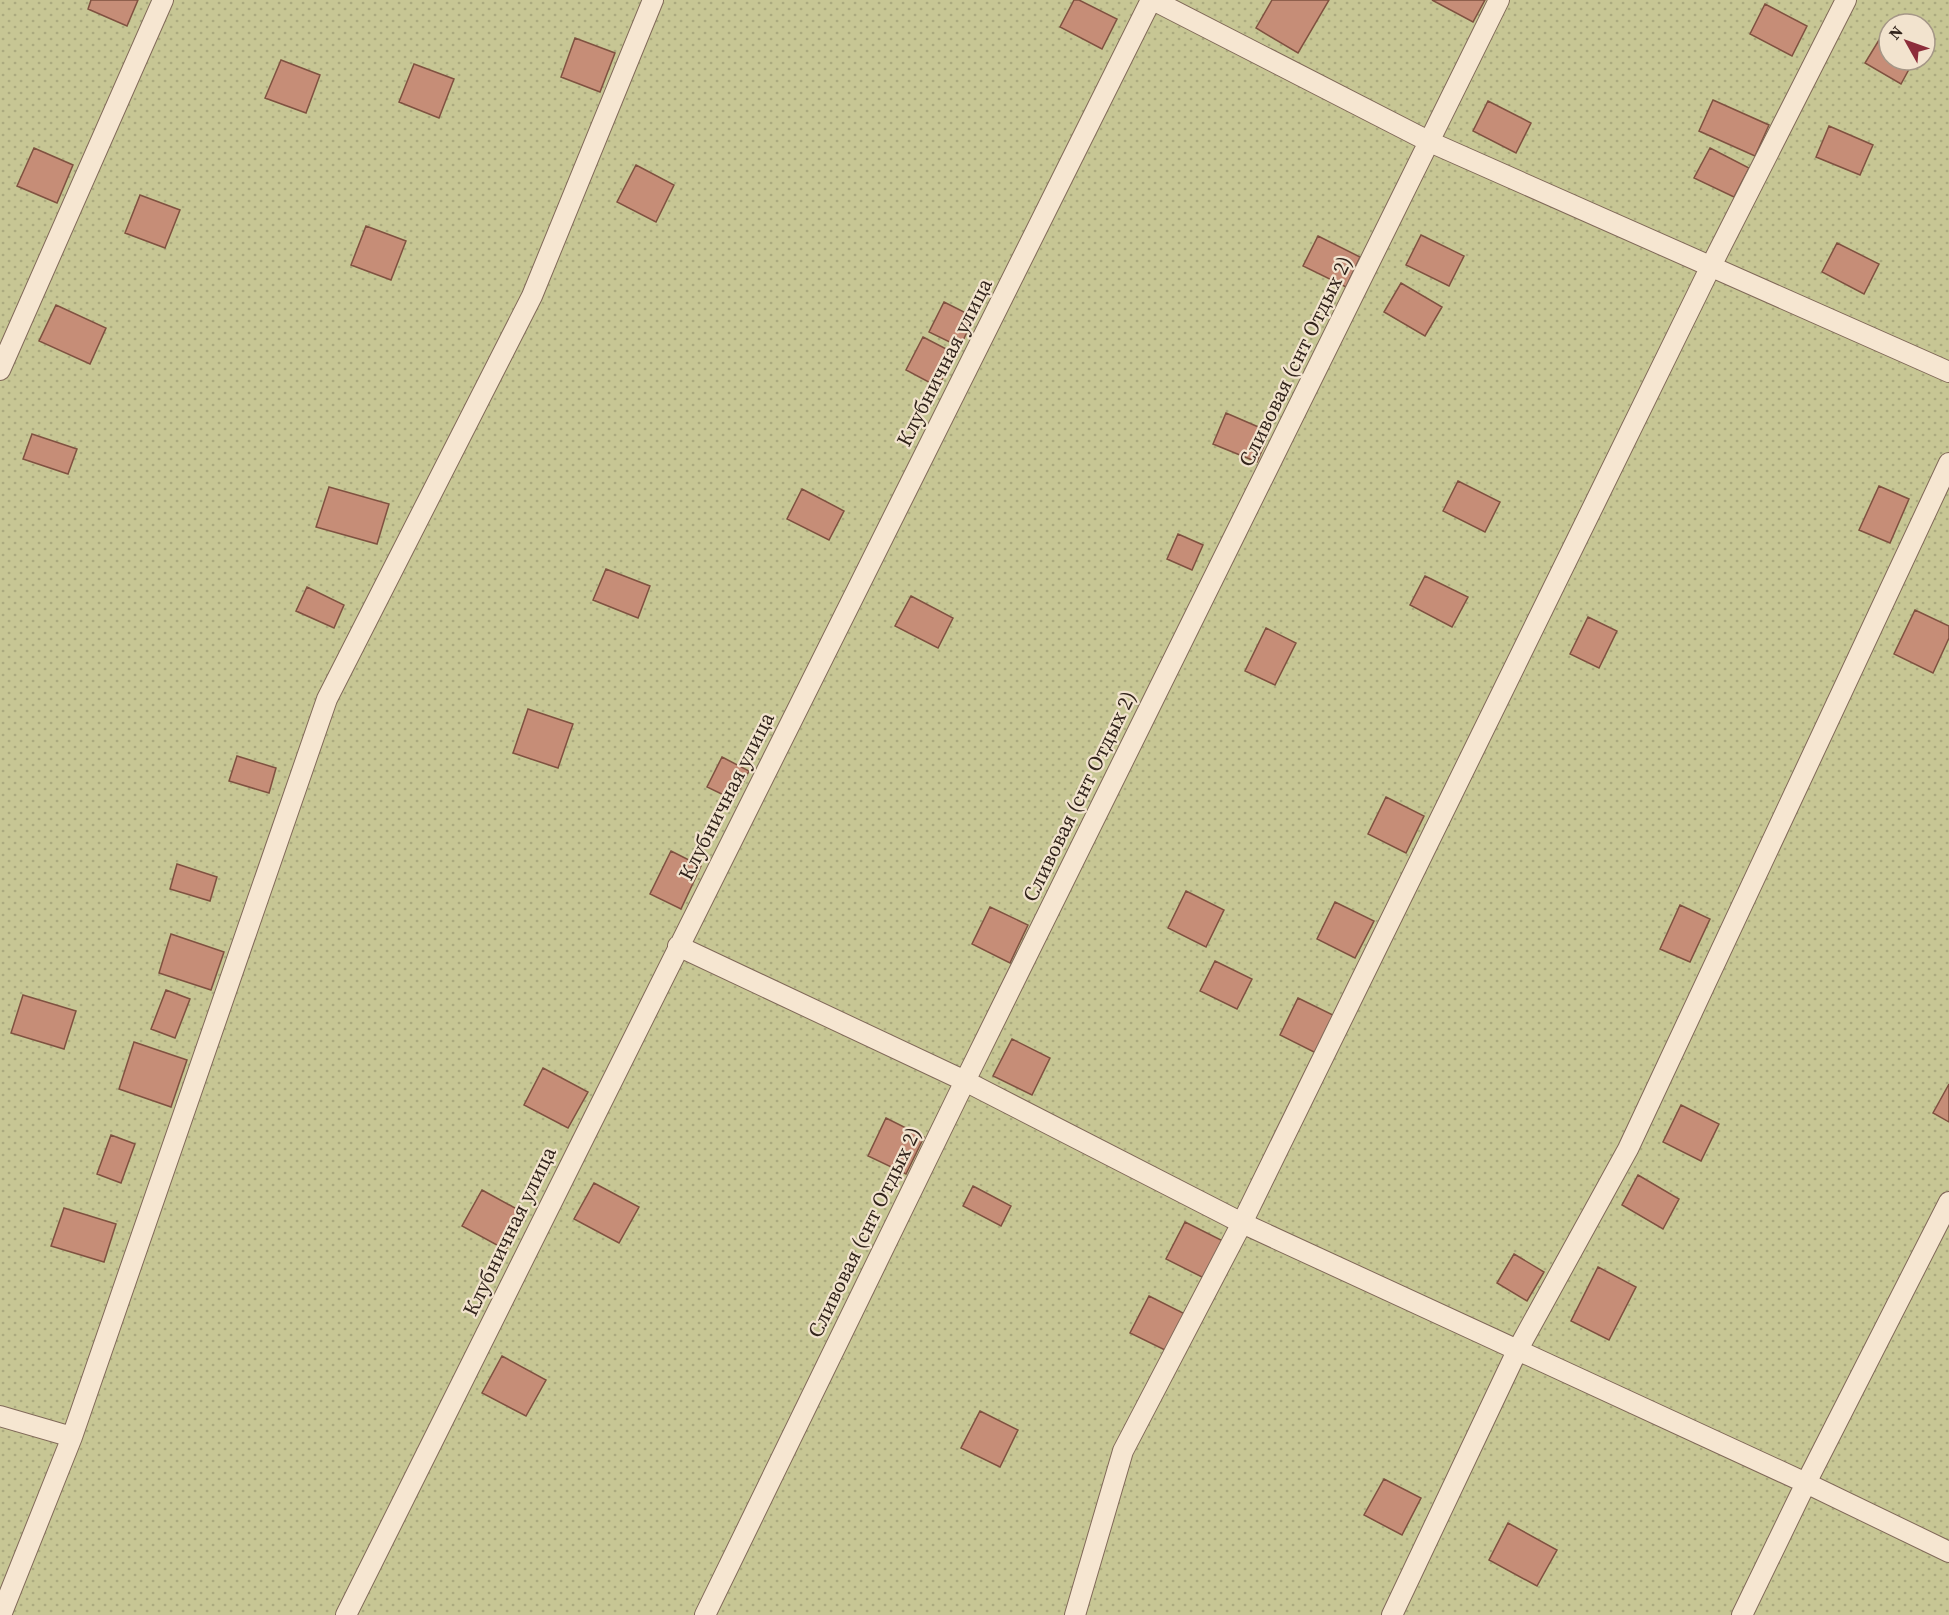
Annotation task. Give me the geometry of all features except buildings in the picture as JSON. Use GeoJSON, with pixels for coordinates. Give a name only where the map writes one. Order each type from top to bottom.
{"type":"FeatureCollection","features":[{"type":"Feature","properties":{"kind":"lane"},"geometry":{"type":"LineString","coordinates":[[0,370],[163,0]]}},
{"type":"Feature","properties":{"kind":"lane"},"geometry":{"type":"LineString","coordinates":[[1,1615],[72,1437],[327,699],[532,296],[652,0]]}},
{"type":"Feature","properties":{"kind":"lane"},"geometry":{"type":"LineString","coordinates":[[1152,0],[1430,142],[1949,372]]}},
{"type":"Feature","properties":{"kind":"lane","name":"Клубничная улица"},"geometry":{"type":"LineString","coordinates":[[346,1615],[1152,0]]}},
{"type":"Feature","properties":{"kind":"lane","name":"Сливовая (снт Отдых 2)"},"geometry":{"type":"LineString","coordinates":[[705,1615],[965,1081],[1499,0]]}},
{"type":"Feature","properties":{"kind":"lane"},"geometry":{"type":"LineString","coordinates":[[1075,1615],[1123,1452],[1242,1223],[1711,266],[1846,0]]}},
{"type":"Feature","properties":{"kind":"lane"},"geometry":{"type":"LineString","coordinates":[[1392,1615],[1517,1351],[1628,1149],[1949,463]]}},
{"type":"Feature","properties":{"kind":"lane"},"geometry":{"type":"LineString","coordinates":[[678,946],[965,1081],[1242,1223],[1806,1483],[1949,1552]]}},
{"type":"Feature","properties":{"kind":"lane"},"geometry":{"type":"LineString","coordinates":[[1742,1615],[1806,1483],[1949,1203]]}},
{"type":"Feature","properties":{"kind":"lane"},"geometry":{"type":"LineString","coordinates":[[0,1416],[72,1437]]}},
{"type":"Feature","properties":{"kind":"shaded area"},"geometry":{"type":"Polygon","coordinates":[[[0,0],[1949,0],[1949,1615],[0,1615],[0,0]]]}}]}
